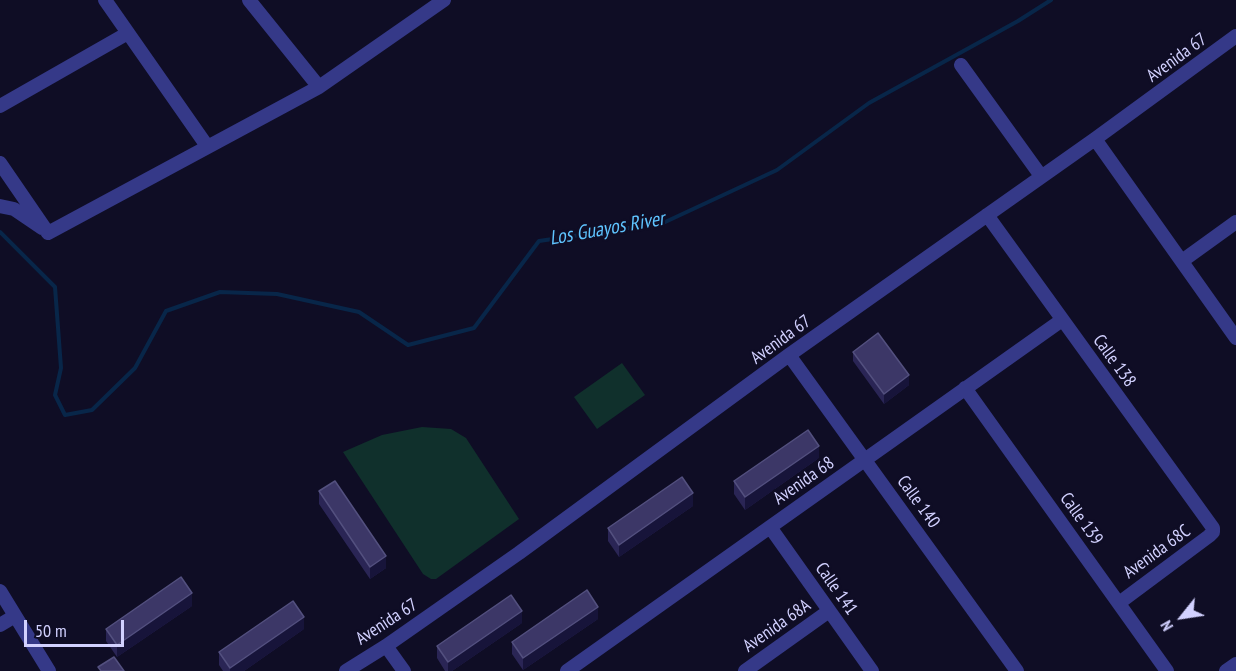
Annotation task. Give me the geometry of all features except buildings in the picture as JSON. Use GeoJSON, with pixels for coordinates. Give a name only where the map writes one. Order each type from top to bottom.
{"type":"FeatureCollection","features":[{"type":"Feature","properties":{"kind":"street"},"geometry":{"type":"LineString","coordinates":[[105,0],[207,146]]}},
{"type":"Feature","properties":{"kind":"street"},"geometry":{"type":"LineString","coordinates":[[48,233],[319,87],[444,0]]}},
{"type":"Feature","properties":{"kind":"street"},"geometry":{"type":"LineString","coordinates":[[252,1],[319,87]]}},
{"type":"Feature","properties":{"kind":"street"},"geometry":{"type":"LineString","coordinates":[[0,106],[128,33]]}},
{"type":"Feature","properties":{"kind":"street","name":"Avenida 67"},"geometry":{"type":"LineString","coordinates":[[346,671],[386,646],[519,553],[789,355],[1095,139],[1236,36]]}},
{"type":"Feature","properties":{"kind":"street"},"geometry":{"type":"LineString","coordinates":[[961,65],[1041,176]]}},
{"type":"Feature","properties":{"kind":"street"},"geometry":{"type":"LineString","coordinates":[[1095,139],[1236,338]]}},
{"type":"Feature","properties":{"kind":"street"},"geometry":{"type":"LineString","coordinates":[[0,163],[48,233]]}},
{"type":"Feature","properties":{"kind":"street"},"geometry":{"type":"LineString","coordinates":[[0,206],[14,209],[48,233]]}},
{"type":"Feature","properties":{"kind":"street","name":"Calle 138"},"geometry":{"type":"LineString","coordinates":[[987,215],[1213,528]]}},
{"type":"Feature","properties":{"kind":"street"},"geometry":{"type":"LineString","coordinates":[[1182,261],[1236,222]]}},
{"type":"Feature","properties":{"kind":"street","name":"Avenida 68"},"geometry":{"type":"LineString","coordinates":[[567,671],[1062,320]]}},
{"type":"Feature","properties":{"kind":"street","name":"Calle 140"},"geometry":{"type":"LineString","coordinates":[[789,355],[1017,671]]}},
{"type":"Feature","properties":{"kind":"street","name":"Calle 139"},"geometry":{"type":"LineString","coordinates":[[965,388],[1167,671]]}},
{"type":"Feature","properties":{"kind":"street","name":"Calle 141"},"geometry":{"type":"LineString","coordinates":[[770,527],[872,671]]}},
{"type":"Feature","properties":{"kind":"street","name":"Avenida 68C"},"geometry":{"type":"LineString","coordinates":[[1119,603],[1209,536],[1213,528]]}},
{"type":"Feature","properties":{"kind":"street"},"geometry":{"type":"LineString","coordinates":[[0,591],[49,671]]}},
{"type":"Feature","properties":{"kind":"street","name":"Avenida 68A"},"geometry":{"type":"LineString","coordinates":[[745,671],[829,611]]}},
{"type":"Feature","properties":{"kind":"street"},"geometry":{"type":"LineString","coordinates":[[0,625],[15,616]]}},
{"type":"Feature","properties":{"kind":"street"},"geometry":{"type":"LineString","coordinates":[[386,646],[404,671]]}},
{"type":"Feature","properties":{"kind":"street"},"geometry":{"type":"LineString","coordinates":[[1226,671],[1236,664]]}},
{"type":"Feature","properties":{"kind":"green space"},"geometry":{"type":"Polygon","coordinates":[[[622,363],[645,395],[597,429],[574,397],[622,363]]]}},
{"type":"Feature","properties":{"kind":"green space"},"geometry":{"type":"Polygon","coordinates":[[[422,427],[451,429],[466,438],[519,519],[436,579],[423,574],[343,452],[382,435],[422,427]]]}},
{"type":"Feature","properties":{"kind":"waterway","name":"Los Guayos River"},"geometry":{"type":"LineString","coordinates":[[0,232],[55,287],[61,368],[55,395],[65,415],[92,410],[135,368],[166,311],[220,292],[277,294],[359,312],[408,345],[474,328],[539,241],[663,223],[777,170],[869,103],[1018,21],[1051,0]]}}]}
